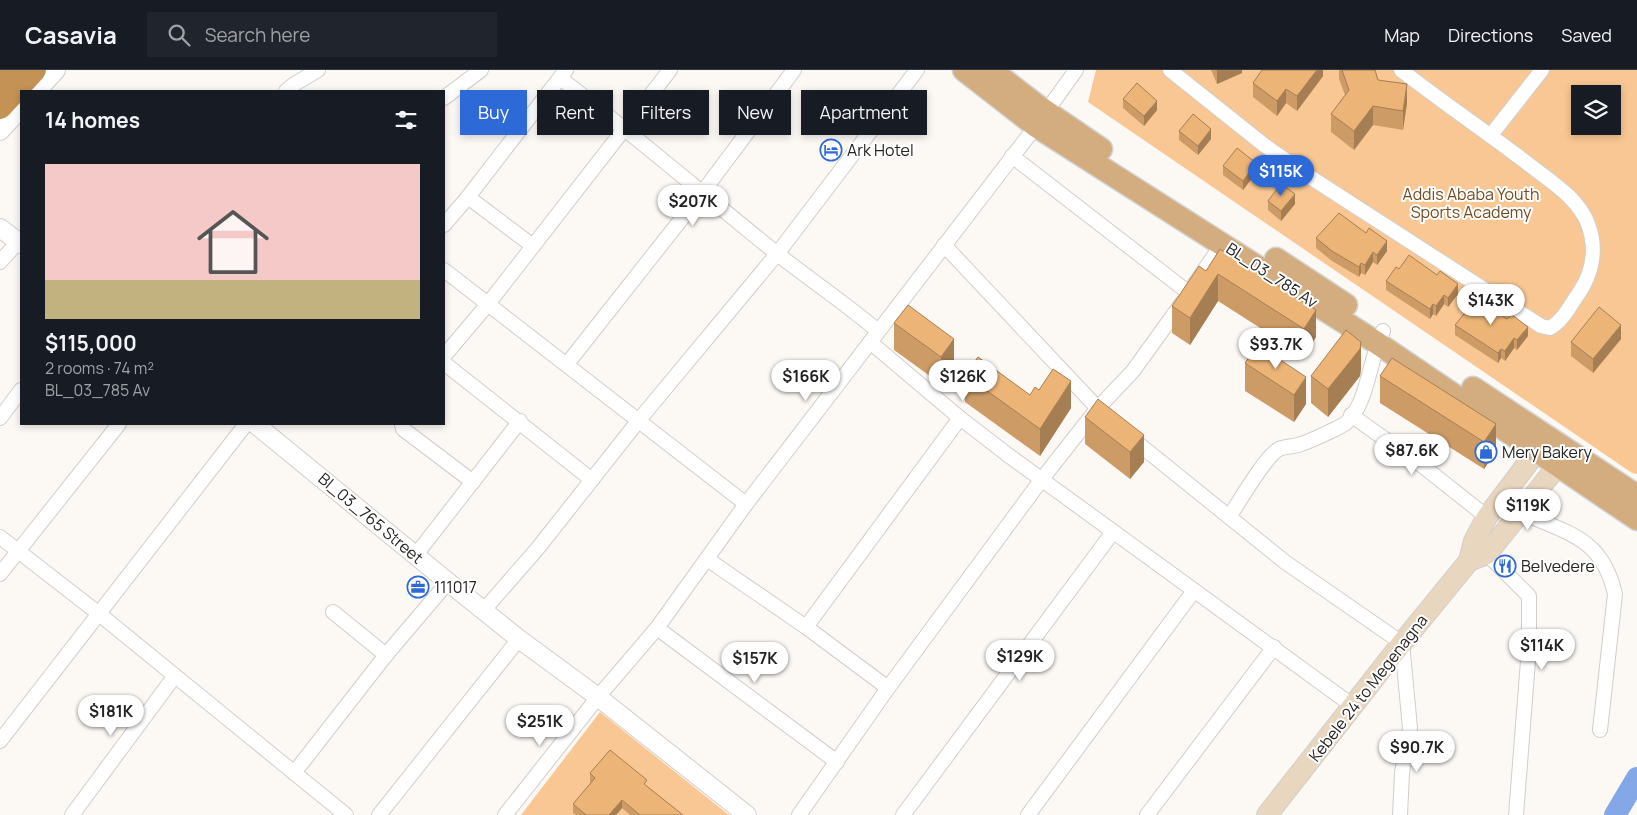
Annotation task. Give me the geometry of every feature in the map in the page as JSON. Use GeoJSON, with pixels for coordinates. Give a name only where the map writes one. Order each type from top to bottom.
{"type":"FeatureCollection","features":[{"type":"Feature","properties":{"kind":"highway"},"geometry":{"type":"LineString","coordinates":[[0,80],[10,70]]}},
{"type":"Feature","properties":{"kind":"highway"},"geometry":{"type":"LineString","coordinates":[[0,107],[34,70]]}},
{"type":"Feature","properties":{"kind":"main road","name":"BL_03_785 Av"},"geometry":{"type":"LineString","coordinates":[[964,70],[1041,118],[1136,172],[1317,285],[1380,337],[1537,450],[1559,464],[1612,490]]}},
{"type":"Feature","properties":{"kind":"main road","name":"BL_03_785 Av"},"geometry":{"type":"LineString","coordinates":[[991,70],[1041,118],[1223,243],[1380,337],[1612,490]]}},
{"type":"Feature","properties":{"kind":"main road"},"geometry":{"type":"LineString","coordinates":[[1478,558],[1474,541],[1487,517],[1537,450]]}},
{"type":"Feature","properties":{"kind":"main road","name":"Kebele 24 to Megenagna"},"geometry":{"type":"LineString","coordinates":[[1268,815],[1402,643],[1521,512],[1559,464]]}},
{"type":"Feature","properties":{"kind":"main road"},"geometry":{"type":"LineString","coordinates":[[1612,490],[1637,496]]}},
{"type":"Feature","properties":{"kind":"main road"},"geometry":{"type":"LineString","coordinates":[[1612,490],[1637,519]]}},
{"type":"Feature","properties":{"kind":"street"},"geometry":{"type":"LineString","coordinates":[[38,90],[56,70]]}},
{"type":"Feature","properties":{"kind":"street"},"geometry":{"type":"LineString","coordinates":[[287,90],[318,70]]}},
{"type":"Feature","properties":{"kind":"street"},"geometry":{"type":"LineString","coordinates":[[445,97],[481,70]]}},
{"type":"Feature","properties":{"kind":"street"},"geometry":{"type":"LineString","coordinates":[[655,90],[670,70]]}},
{"type":"Feature","properties":{"kind":"street"},"geometry":{"type":"LineString","coordinates":[[567,364],[702,193],[794,70]]}},
{"type":"Feature","properties":{"kind":"street"},"geometry":{"type":"LineString","coordinates":[[484,610],[538,548],[639,420],[777,254],[918,70]]}},
{"type":"Feature","properties":{"kind":"street"},"geometry":{"type":"LineString","coordinates":[[505,815],[598,697],[657,628],[746,504],[1076,70]]}},
{"type":"Feature","properties":{"kind":"street"},"geometry":{"type":"LineString","coordinates":[[1170,70],[1264,145],[1310,177],[1541,326],[1550,328],[1559,323],[1584,285],[1592,268],[1594,248],[1588,223],[1576,204],[1562,190],[1491,135],[1401,70]]}},
{"type":"Feature","properties":{"kind":"street"},"geometry":{"type":"LineString","coordinates":[[1491,135],[1542,70]]}},
{"type":"Feature","properties":{"kind":"street"},"geometry":{"type":"LineString","coordinates":[[445,224],[563,74],[623,125]]}},
{"type":"Feature","properties":{"kind":"street"},"geometry":{"type":"LineString","coordinates":[[0,131],[20,109]]}},
{"type":"Feature","properties":{"kind":"street"},"geometry":{"type":"LineString","coordinates":[[445,355],[488,304],[623,132]]}},
{"type":"Feature","properties":{"kind":"street"},"geometry":{"type":"LineString","coordinates":[[634,135],[874,337],[960,418],[1193,592],[1353,706]]}},
{"type":"Feature","properties":{"kind":"street"},"geometry":{"type":"LineString","coordinates":[[1012,156],[1189,293]]}},
{"type":"Feature","properties":{"kind":"street"},"geometry":{"type":"LineString","coordinates":[[468,197],[533,246]]}},
{"type":"Feature","properties":{"kind":"street"},"geometry":{"type":"LineString","coordinates":[[0,228],[20,243],[0,262]]}},
{"type":"Feature","properties":{"kind":"street"},"geometry":{"type":"LineString","coordinates":[[800,815],[888,688],[1096,409],[1133,370],[1223,243]]}},
{"type":"Feature","properties":{"kind":"street"},"geometry":{"type":"LineString","coordinates":[[944,245],[1096,409],[1285,562],[1402,643],[1410,728],[1402,773],[1400,815]]}},
{"type":"Feature","properties":{"kind":"street"},"geometry":{"type":"LineString","coordinates":[[445,271],[746,504]]}},
{"type":"Feature","properties":{"kind":"street"},"geometry":{"type":"LineString","coordinates":[[1229,517],[1256,476],[1278,449],[1302,444],[1346,423],[1369,376],[1380,337]]}},
{"type":"Feature","properties":{"kind":"street"},"geometry":{"type":"LineString","coordinates":[[445,364],[520,421],[592,480]]}},
{"type":"Feature","properties":{"kind":"street"},"geometry":{"type":"LineString","coordinates":[[0,418],[20,391]]}},
{"type":"Feature","properties":{"kind":"street"},"geometry":{"type":"LineString","coordinates":[[1351,416],[1424,467],[1487,517]]}},
{"type":"Feature","properties":{"kind":"street"},"geometry":{"type":"LineString","coordinates":[[806,628],[960,418]]}},
{"type":"Feature","properties":{"kind":"street"},"geometry":{"type":"LineString","coordinates":[[415,556],[520,421]]}},
{"type":"Feature","properties":{"kind":"street"},"geometry":{"type":"LineString","coordinates":[[0,574],[118,425]]}},
{"type":"Feature","properties":{"kind":"street"},"geometry":{"type":"LineString","coordinates":[[0,741],[245,425]]}},
{"type":"Feature","properties":{"kind":"street","name":"Bl_03_765 Street"},"geometry":{"type":"LineString","coordinates":[[256,425],[519,639],[598,697],[747,815]]}},
{"type":"Feature","properties":{"kind":"street"},"geometry":{"type":"LineString","coordinates":[[402,425],[403,429],[473,482]]}},
{"type":"Feature","properties":{"kind":"street"},"geometry":{"type":"LineString","coordinates":[[1521,512],[1561,531],[1579,536],[1592,548],[1610,572],[1615,594],[1600,730]]}},
{"type":"Feature","properties":{"kind":"street"},"geometry":{"type":"LineString","coordinates":[[903,815],[1113,532]]}},
{"type":"Feature","properties":{"kind":"street"},"geometry":{"type":"LineString","coordinates":[[0,537],[98,613],[174,677],[346,815]]}},
{"type":"Feature","properties":{"kind":"street"},"geometry":{"type":"LineString","coordinates":[[1478,558],[1529,596],[1530,648],[1516,815]]}},
{"type":"Feature","properties":{"kind":"street"},"geometry":{"type":"LineString","coordinates":[[707,559],[888,688]]}},
{"type":"Feature","properties":{"kind":"street"},"geometry":{"type":"LineString","coordinates":[[294,773],[386,655],[448,582]]}},
{"type":"Feature","properties":{"kind":"street"},"geometry":{"type":"LineString","coordinates":[[1028,815],[1193,592]]}},
{"type":"Feature","properties":{"kind":"street"},"geometry":{"type":"LineString","coordinates":[[333,612],[386,655]]}},
{"type":"Feature","properties":{"kind":"street"},"geometry":{"type":"LineString","coordinates":[[657,628],[837,762]]}},
{"type":"Feature","properties":{"kind":"street"},"geometry":{"type":"LineString","coordinates":[[379,815],[519,639]]}},
{"type":"Feature","properties":{"kind":"street"},"geometry":{"type":"LineString","coordinates":[[1147,815],[1274,648]]}},
{"type":"Feature","properties":{"kind":"street"},"geometry":{"type":"LineString","coordinates":[[72,815],[174,677]]}},
{"type":"Feature","properties":{"kind":"green space","name":"Addis Ababa Youth Sports Academy"},"geometry":{"type":"Polygon","coordinates":[[[1096,70],[1637,70],[1637,474],[1632,473],[1088,102],[1096,70]]]}},
{"type":"Feature","properties":{"kind":"green space"},"geometry":{"type":"Polygon","coordinates":[[[600,712],[729,815],[521,815],[600,712]]]}},
{"type":"Feature","properties":{"kind":"building"},"geometry":{"type":"Polygon","coordinates":[[[1262,70],[1317,70],[1297,96],[1286,89],[1277,101],[1253,83],[1262,70]]]}},
{"type":"Feature","properties":{"kind":"building"},"geometry":{"type":"Polygon","coordinates":[[[1342,70],[1375,70],[1378,80],[1407,84],[1403,111],[1373,106],[1354,131],[1331,114],[1349,90],[1342,70]]]}},
{"type":"Feature","properties":{"kind":"building"},"geometry":{"type":"Polygon","coordinates":[[[1137,83],[1157,101],[1144,116],[1123,99],[1137,83]]]}},
{"type":"Feature","properties":{"kind":"building"},"geometry":{"type":"Polygon","coordinates":[[[1193,114],[1211,129],[1198,146],[1179,131],[1193,114]]]}},
{"type":"Feature","properties":{"kind":"building"},"geometry":{"type":"Polygon","coordinates":[[[1237,148],[1256,163],[1243,181],[1223,166],[1237,148]]]}},
{"type":"Feature","properties":{"kind":"building"},"geometry":{"type":"Polygon","coordinates":[[[1281,184],[1295,194],[1281,211],[1268,201],[1281,184]]]}},
{"type":"Feature","properties":{"kind":"building"},"geometry":{"type":"Polygon","coordinates":[[[1339,213],[1366,233],[1369,228],[1387,241],[1377,255],[1373,252],[1365,265],[1361,263],[1359,267],[1332,251],[1316,238],[1339,213]]]}},
{"type":"Feature","properties":{"kind":"building"},"geometry":{"type":"Polygon","coordinates":[[[1220,249],[1316,310],[1304,329],[1218,274],[1190,318],[1172,306],[1199,266],[1206,271],[1220,249]]]}},
{"type":"Feature","properties":{"kind":"building"},"geometry":{"type":"Polygon","coordinates":[[[1409,255],[1437,275],[1440,271],[1458,284],[1448,298],[1444,295],[1436,306],[1433,304],[1430,309],[1386,281],[1396,267],[1399,269],[1409,255]]]}},
{"type":"Feature","properties":{"kind":"building"},"geometry":{"type":"Polygon","coordinates":[[[1478,297],[1507,319],[1511,314],[1528,327],[1517,340],[1514,338],[1505,351],[1501,349],[1498,353],[1455,325],[1478,297]]]}},
{"type":"Feature","properties":{"kind":"building"},"geometry":{"type":"Polygon","coordinates":[[[908,305],[954,339],[941,357],[894,323],[908,305]]]}},
{"type":"Feature","properties":{"kind":"building"},"geometry":{"type":"Polygon","coordinates":[[[1599,307],[1621,325],[1593,359],[1571,342],[1599,307]]]}},
{"type":"Feature","properties":{"kind":"building"},"geometry":{"type":"Polygon","coordinates":[[[1346,330],[1361,342],[1360,349],[1328,389],[1311,376],[1346,330]]]}},
{"type":"Feature","properties":{"kind":"building"},"geometry":{"type":"Polygon","coordinates":[[[1258,345],[1306,377],[1294,395],[1245,363],[1258,345]]]}},
{"type":"Feature","properties":{"kind":"building"},"geometry":{"type":"Polygon","coordinates":[[[978,357],[1030,395],[1035,387],[1039,390],[1053,369],[1071,381],[1040,429],[965,375],[978,357]]]}},
{"type":"Feature","properties":{"kind":"building"},"geometry":{"type":"Polygon","coordinates":[[[1392,358],[1496,424],[1484,442],[1380,376],[1392,358]]]}},
{"type":"Feature","properties":{"kind":"building"},"geometry":{"type":"Polygon","coordinates":[[[1098,399],[1144,435],[1130,452],[1085,417],[1098,399]]]}},
{"type":"Feature","properties":{"kind":"building"},"geometry":{"type":"Polygon","coordinates":[[[610,750],[647,780],[644,784],[683,815],[640,815],[622,800],[609,815],[586,815],[573,804],[595,778],[590,773],[610,750]]]}},
{"type":"Feature","properties":{"kind":"waterway"},"geometry":{"type":"LineString","coordinates":[[1615,815],[1637,778]]}},
{"type":"Feature","properties":{"kind":"place","name":"Ark Hotel"},"geometry":{"type":"Point","coordinates":[831,150]}},
{"type":"Feature","properties":{"kind":"place","name":"Mery Bakery"},"geometry":{"type":"Point","coordinates":[1486,452]}},
{"type":"Feature","properties":{"kind":"place","name":"Belvedere"},"geometry":{"type":"Point","coordinates":[1505,566]}},
{"type":"Feature","properties":{"kind":"place","name":"111017"},"geometry":{"type":"Point","coordinates":[418,587]}}]}
